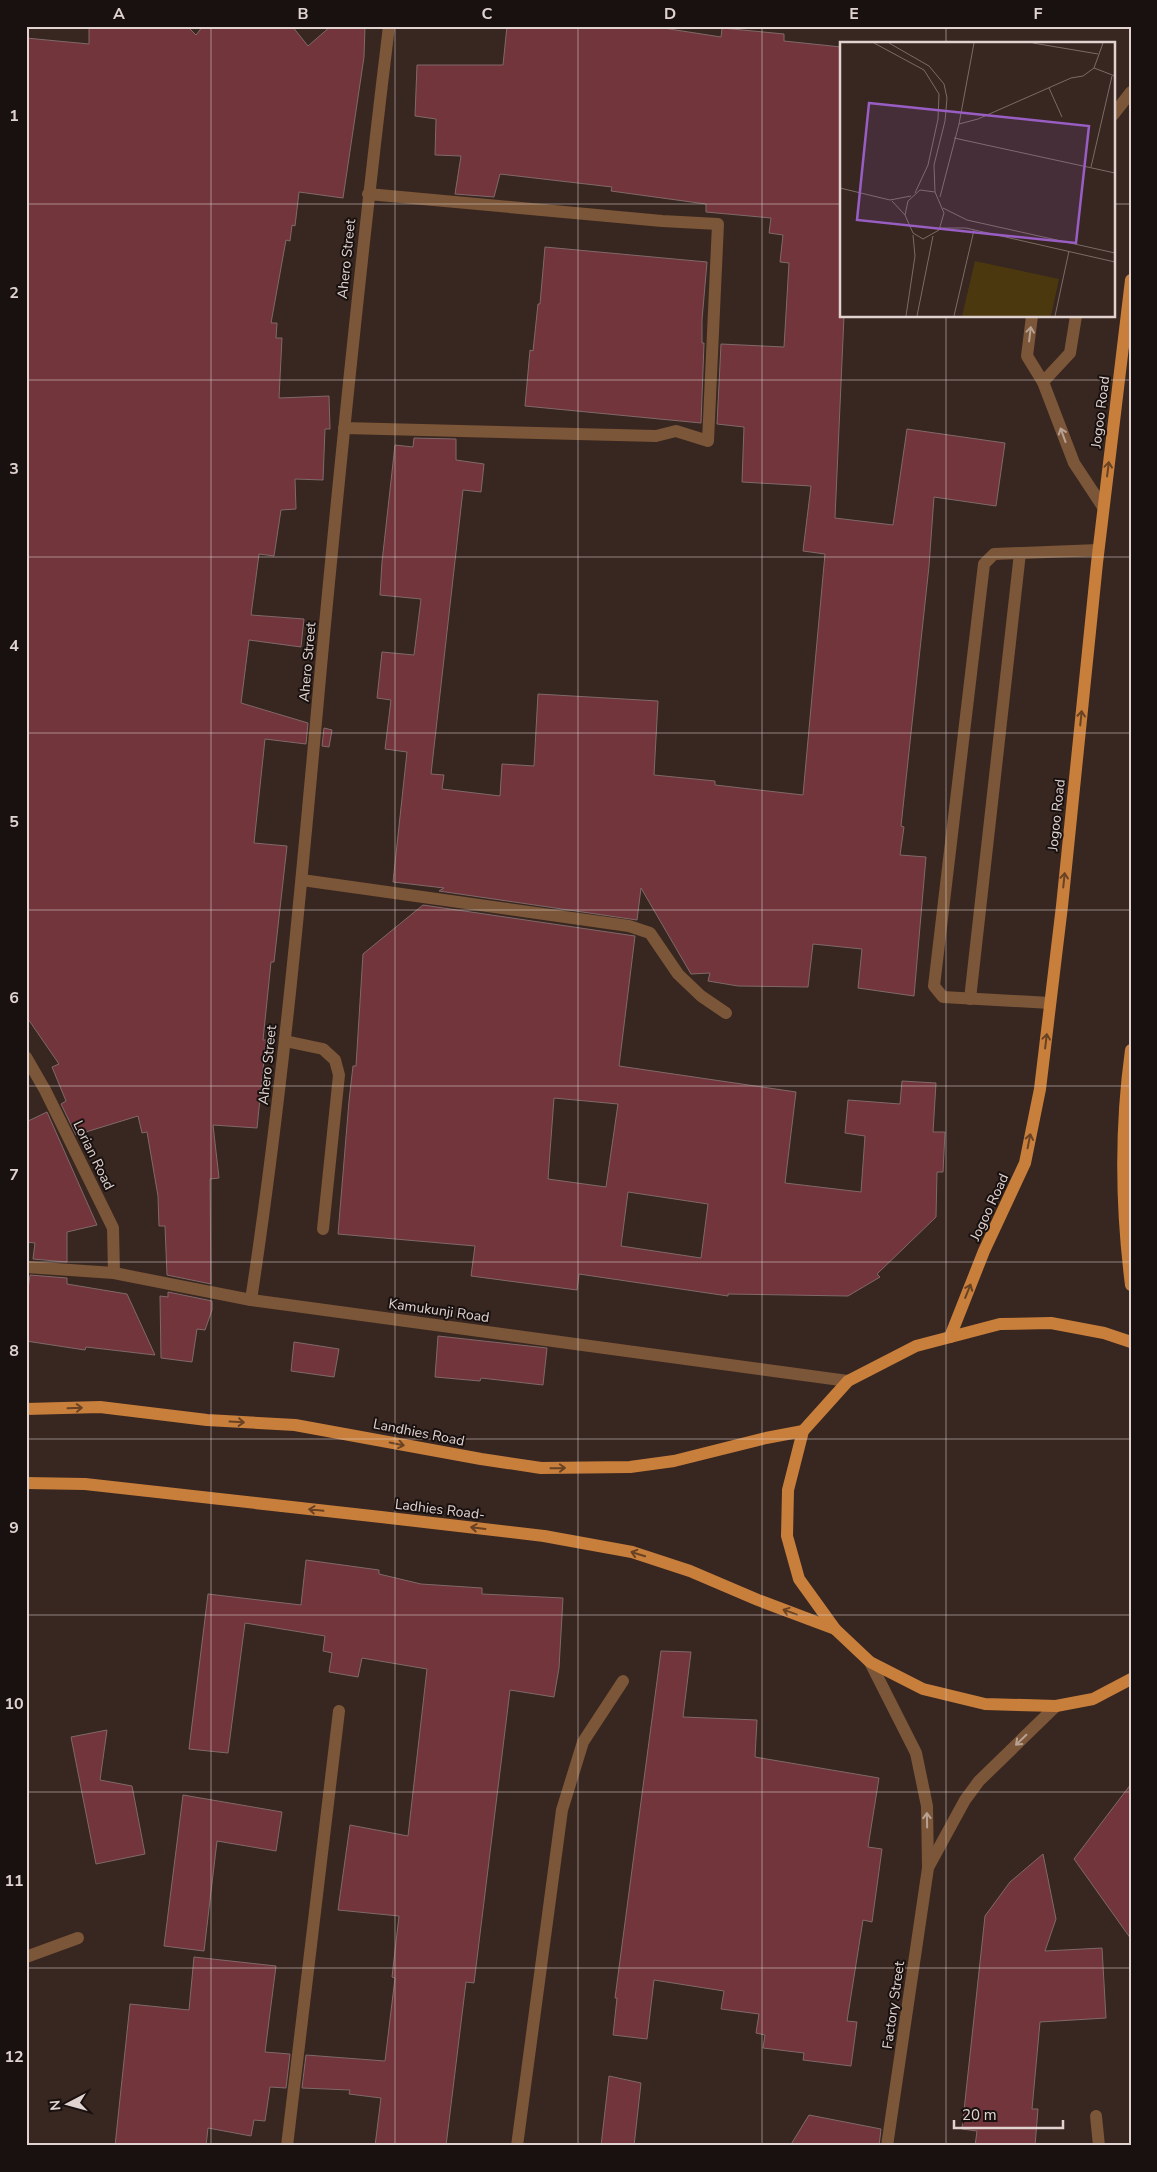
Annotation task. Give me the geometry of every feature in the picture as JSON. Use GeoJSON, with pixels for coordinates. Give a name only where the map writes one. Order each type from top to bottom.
{"type":"FeatureCollection","features":[{"type":"Feature","properties":{"kind":"main road","name":"Jogoo Road"},"geometry":{"type":"LineString","coordinates":[[950,1337],[984,1251],[1025,1163],[1040,1090],[1098,550],[1131,280]]}},
{"type":"Feature","properties":{"kind":"main road"},"geometry":{"type":"LineString","coordinates":[[1131,1050],[1125,1091],[1122,1164],[1123,1216],[1131,1285]]}},
{"type":"Feature","properties":{"kind":"main road"},"geometry":{"type":"LineString","coordinates":[[1131,1342],[1104,1333],[1051,1323],[1000,1324],[916,1346],[848,1381],[803,1431],[788,1490],[787,1536],[799,1579],[835,1629],[870,1662],[923,1689],[985,1704],[1056,1706],[1093,1699],[1131,1679]]}},
{"type":"Feature","properties":{"kind":"main road","name":"Landhies Road"},"geometry":{"type":"LineString","coordinates":[[26,1409],[100,1407],[207,1420],[295,1425],[541,1468],[630,1466],[665,1462],[803,1431]]}},
{"type":"Feature","properties":{"kind":"main road","name":"Ladhies Road-"},"geometry":{"type":"LineString","coordinates":[[26,1483],[86,1484],[544,1536],[632,1552],[690,1571],[758,1600],[835,1629]]}},
{"type":"Feature","properties":{"kind":"street","name":"Ahero Street"},"geometry":{"type":"LineString","coordinates":[[251,1300],[271,1170],[285,1041],[344,428],[368,194],[389,26]]}},
{"type":"Feature","properties":{"kind":"street"},"geometry":{"type":"LineString","coordinates":[[1114,114],[1131,92]]}},
{"type":"Feature","properties":{"kind":"street"},"geometry":{"type":"LineString","coordinates":[[344,428],[656,436],[676,431],[708,441],[718,224],[662,221],[368,194]]}},
{"type":"Feature","properties":{"kind":"street"},"geometry":{"type":"LineString","coordinates":[[1032,318],[1027,356],[1043,382],[1074,463],[1103,507]]}},
{"type":"Feature","properties":{"kind":"street"},"geometry":{"type":"LineString","coordinates":[[1043,382],[1070,353],[1076,318]]}},
{"type":"Feature","properties":{"kind":"street"},"geometry":{"type":"LineString","coordinates":[[1050,1003],[943,997],[934,986],[984,564],[994,554],[1098,550]]}},
{"type":"Feature","properties":{"kind":"street"},"geometry":{"type":"LineString","coordinates":[[970,999],[1020,553]]}},
{"type":"Feature","properties":{"kind":"street"},"geometry":{"type":"LineString","coordinates":[[302,880],[629,926],[650,932],[678,974],[701,996],[726,1014]]}},
{"type":"Feature","properties":{"kind":"street"},"geometry":{"type":"LineString","coordinates":[[285,1041],[323,1049],[336,1060],[339,1075],[323,1229]]}},
{"type":"Feature","properties":{"kind":"street","name":"Lorian Road"},"geometry":{"type":"LineString","coordinates":[[26,1057],[45,1090],[113,1228],[114,1273]]}},
{"type":"Feature","properties":{"kind":"street","name":"Kamukunji Road"},"geometry":{"type":"LineString","coordinates":[[26,1267],[114,1273],[251,1300],[848,1381]]}},
{"type":"Feature","properties":{"kind":"street","name":"Factory Street"},"geometry":{"type":"LineString","coordinates":[[870,1662],[916,1754],[927,1806],[928,1868],[887,2146]]}},
{"type":"Feature","properties":{"kind":"street"},"geometry":{"type":"LineString","coordinates":[[517,2146],[562,1810],[583,1742],[623,1681]]}},
{"type":"Feature","properties":{"kind":"street","name":"Factory Street"},"geometry":{"type":"LineString","coordinates":[[928,1868],[965,1800],[979,1781],[1056,1706]]}},
{"type":"Feature","properties":{"kind":"street"},"geometry":{"type":"LineString","coordinates":[[287,2146],[339,1711]]}},
{"type":"Feature","properties":{"kind":"street"},"geometry":{"type":"LineString","coordinates":[[26,1957],[78,1938]]}},
{"type":"Feature","properties":{"kind":"street"},"geometry":{"type":"LineString","coordinates":[[1096,2116],[1099,2146]]}},
{"type":"Feature","properties":{"kind":"building"},"geometry":{"type":"Polygon","coordinates":[[[89,26],[187,26],[196,35],[203,26],[292,26],[308,46],[331,26],[365,26],[364,57],[343,198],[299,192],[295,226],[292,225],[290,241],[286,240],[271,323],[277,323],[276,338],[282,338],[279,398],[329,396],[330,429],[325,429],[323,480],[295,479],[296,509],[281,510],[274,556],[259,554],[251,615],[304,619],[301,647],[249,640],[241,703],[308,723],[306,744],[265,739],[254,843],[287,846],[274,962],[271,962],[263,1040],[266,1040],[257,1128],[213,1125],[219,1178],[210,1179],[211,1284],[167,1275],[165,1226],[159,1226],[158,1196],[147,1132],[142,1133],[138,1116],[76,1135],[61,1104],[66,1101],[52,1067],[59,1064],[26,1016],[26,38],[89,44],[89,26]]]}},
{"type":"Feature","properties":{"kind":"building"},"geometry":{"type":"Polygon","coordinates":[[[507,26],[650,26],[721,37],[722,28],[784,34],[784,41],[840,47],[840,318],[844,318],[835,518],[893,525],[907,429],[1005,443],[996,506],[934,497],[929,566],[901,826],[904,827],[900,855],[926,857],[914,996],[858,988],[862,949],[813,944],[808,987],[738,986],[708,981],[710,973],[691,974],[641,888],[637,920],[439,891],[444,888],[393,882],[407,752],[385,749],[391,700],[377,698],[382,652],[414,655],[421,599],[380,595],[395,445],[413,447],[414,438],[456,439],[456,460],[484,464],[481,492],[463,490],[431,774],[444,775],[442,789],[500,796],[502,764],[534,766],[538,694],[658,701],[654,775],[715,781],[715,785],[803,795],[825,554],[803,551],[811,486],[742,482],[744,427],[717,424],[721,344],[784,347],[789,263],[780,262],[783,235],[769,233],[771,218],[706,212],[706,204],[611,191],[612,187],[500,174],[494,197],[455,194],[461,156],[435,155],[436,119],[415,116],[417,65],[503,65],[507,26]]]}},
{"type":"Feature","properties":{"kind":"building"},"geometry":{"type":"Polygon","coordinates":[[[545,247],[707,262],[702,320],[702,343],[704,343],[701,423],[525,406],[530,350],[533,351],[538,304],[540,304],[545,247]]]}},
{"type":"Feature","properties":{"kind":"building"},"geometry":{"type":"Polygon","coordinates":[[[324,728],[332,730],[329,747],[322,746],[324,728]]]}},
{"type":"Feature","properties":{"kind":"building"},"geometry":{"type":"Polygon","coordinates":[[[423,905],[635,936],[619,1066],[796,1092],[785,1183],[861,1192],[865,1136],[845,1133],[848,1100],[900,1104],[902,1081],[936,1083],[933,1132],[945,1132],[943,1172],[937,1172],[936,1217],[877,1274],[880,1277],[848,1296],[728,1294],[728,1296],[579,1274],[577,1290],[471,1276],[475,1246],[338,1234],[349,1101],[353,1066],[356,1066],[363,954],[423,905]],[[554,1098],[548,1179],[606,1187],[618,1104],[554,1098]],[[628,1192],[621,1246],[701,1258],[708,1204],[628,1192]]]}},
{"type":"Feature","properties":{"kind":"building"},"geometry":{"type":"Polygon","coordinates":[[[47,1112],[97,1225],[67,1232],[67,1262],[33,1259],[35,1243],[26,1242],[26,1122],[47,1112]]]}},
{"type":"Feature","properties":{"kind":"building"},"geometry":{"type":"Polygon","coordinates":[[[30,1275],[67,1278],[67,1284],[127,1294],[155,1355],[86,1347],[85,1350],[26,1341],[26,1304],[30,1275]]]}},
{"type":"Feature","properties":{"kind":"building"},"geometry":{"type":"Polygon","coordinates":[[[168,1292],[212,1301],[212,1310],[205,1330],[197,1329],[192,1362],[161,1358],[160,1296],[168,1297],[168,1292]]]}},
{"type":"Feature","properties":{"kind":"building"},"geometry":{"type":"Polygon","coordinates":[[[438,1336],[547,1348],[543,1385],[481,1378],[480,1381],[435,1377],[438,1336]]]}},
{"type":"Feature","properties":{"kind":"building"},"geometry":{"type":"Polygon","coordinates":[[[294,1342],[339,1349],[334,1377],[291,1371],[294,1342]]]}},
{"type":"Feature","properties":{"kind":"building"},"geometry":{"type":"Polygon","coordinates":[[[306,1560],[379,1570],[379,1574],[421,1584],[482,1588],[482,1594],[563,1598],[559,1668],[554,1697],[510,1690],[474,1983],[466,1982],[446,2146],[375,2146],[381,2098],[349,2094],[350,2090],[302,2088],[306,2055],[385,2061],[395,1978],[392,1977],[399,1916],[338,1910],[350,1825],[408,1836],[427,1669],[362,1658],[358,1677],[329,1672],[332,1653],[323,1651],[325,1636],[245,1623],[228,1753],[189,1749],[208,1594],[301,1605],[306,1560]]]}},
{"type":"Feature","properties":{"kind":"building"},"geometry":{"type":"Polygon","coordinates":[[[661,1651],[691,1652],[683,1717],[757,1720],[755,1757],[879,1778],[868,1847],[882,1849],[872,1922],[863,1920],[847,2021],[857,2022],[851,2066],[803,2060],[804,2053],[763,2048],[765,2035],[756,2033],[759,2014],[721,2009],[724,1991],[654,1980],[647,2039],[613,2035],[617,1998],[615,1998],[661,1651]]]}},
{"type":"Feature","properties":{"kind":"building"},"geometry":{"type":"Polygon","coordinates":[[[107,1730],[100,1780],[132,1786],[145,1854],[96,1864],[71,1737],[107,1730]]]}},
{"type":"Feature","properties":{"kind":"building"},"geometry":{"type":"Polygon","coordinates":[[[1131,1784],[1131,1939],[1074,1859],[1131,1784]]]}},
{"type":"Feature","properties":{"kind":"building"},"geometry":{"type":"Polygon","coordinates":[[[183,1795],[282,1812],[276,1851],[217,1841],[204,1951],[164,1946],[183,1795]]]}},
{"type":"Feature","properties":{"kind":"building"},"geometry":{"type":"Polygon","coordinates":[[[1043,1854],[1056,1919],[1045,1951],[1102,1948],[1106,2018],[1040,2022],[1032,2109],[1038,2109],[1035,2146],[975,2146],[977,2131],[962,2129],[985,1916],[1010,1882],[1043,1854]]]}},
{"type":"Feature","properties":{"kind":"building"},"geometry":{"type":"Polygon","coordinates":[[[194,1957],[276,1966],[265,2052],[290,2054],[286,2088],[270,2087],[265,2121],[254,2120],[251,2136],[208,2128],[206,2146],[115,2146],[130,2004],[189,2010],[194,1957]]]}},
{"type":"Feature","properties":{"kind":"building"},"geometry":{"type":"Polygon","coordinates":[[[609,2076],[641,2083],[634,2146],[601,2146],[609,2076]]]}},
{"type":"Feature","properties":{"kind":"building"},"geometry":{"type":"Polygon","coordinates":[[[809,2115],[881,2129],[879,2146],[790,2146],[809,2115]]]}}]}
